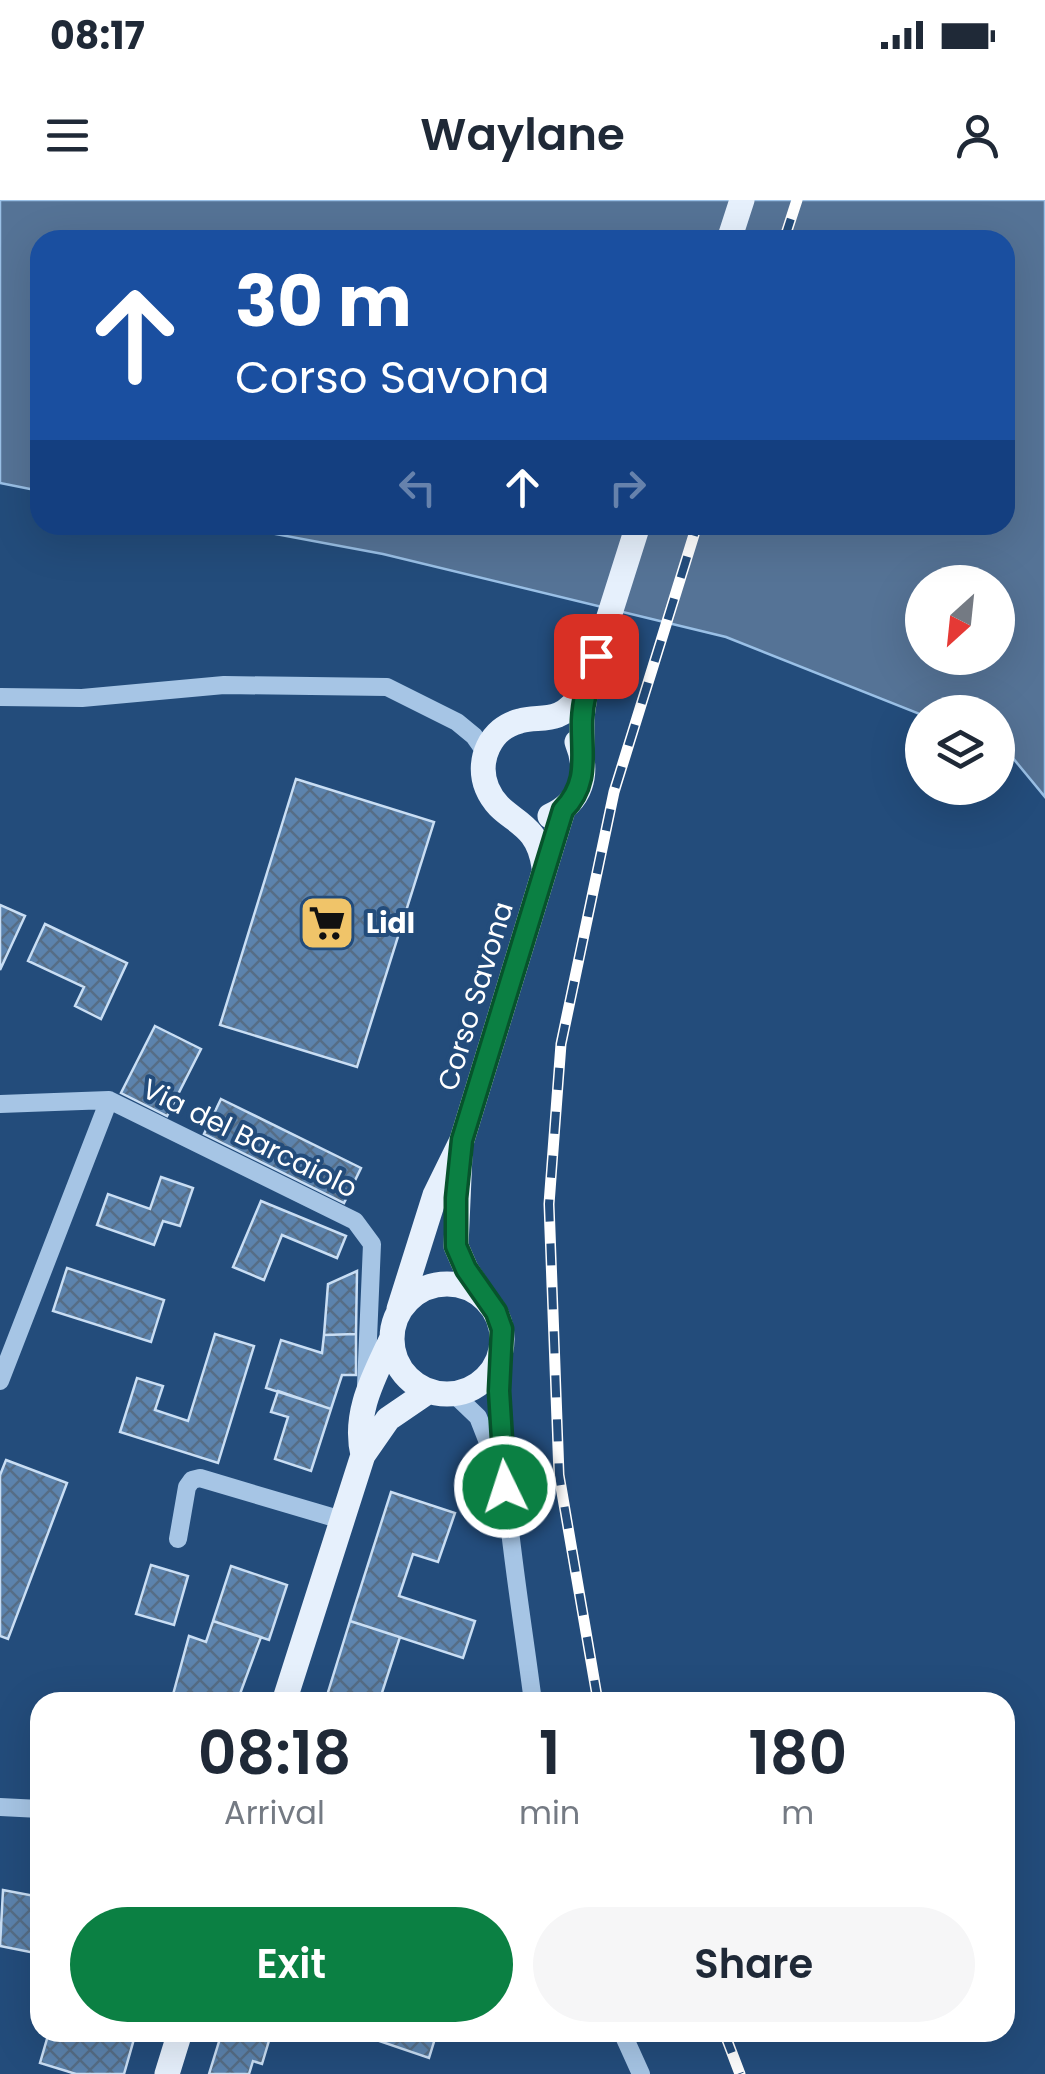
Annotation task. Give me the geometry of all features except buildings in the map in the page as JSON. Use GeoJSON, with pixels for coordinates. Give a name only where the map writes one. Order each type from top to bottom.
{"type":"FeatureCollection","features":[{"type":"Feature","properties":{"kind":"main road"},"geometry":{"type":"LineString","coordinates":[[732,230],[742,200]]}},
{"type":"Feature","properties":{"kind":"main road","name":"Corso Savona"},"geometry":{"type":"LineString","coordinates":[[364,1455],[358,1434],[366,1396],[391,1340],[435,1194],[462,1140],[563,810],[581,786],[586,689],[635,535]]}},
{"type":"Feature","properties":{"kind":"main road"},"geometry":{"type":"LineString","coordinates":[[540,719],[560,714],[586,689]]}},
{"type":"Feature","properties":{"kind":"main road"},"geometry":{"type":"LineString","coordinates":[[545,870],[534,833],[488,793],[483,777],[486,753],[489,744],[507,726],[532,718],[564,728],[575,739],[582,755]]}},
{"type":"Feature","properties":{"kind":"main road"},"geometry":{"type":"LineString","coordinates":[[514,816],[530,820],[548,818],[563,810]]}},
{"type":"Feature","properties":{"kind":"main road","name":"Corso Savona"},"geometry":{"type":"LineString","coordinates":[[287,1692],[364,1455],[388,1418],[441,1393],[471,1389],[486,1379],[502,1348],[502,1329],[496,1312],[466,1269],[456,1246],[462,1140]]}},
{"type":"Feature","properties":{"kind":"main road"},"geometry":{"type":"LineString","coordinates":[[399,1310],[410,1297],[439,1284],[471,1289],[485,1298]]}},
{"type":"Feature","properties":{"kind":"main road"},"geometry":{"type":"LineString","coordinates":[[391,1340],[402,1371],[414,1383],[441,1393]]}},
{"type":"Feature","properties":{"kind":"main road"},"geometry":{"type":"LineString","coordinates":[[167,2074],[177,2042]]}},
{"type":"Feature","properties":{"kind":"street"},"geometry":{"type":"LineString","coordinates":[[0,697],[82,698],[224,686],[387,687],[458,722],[484,728],[507,726]]}},
{"type":"Feature","properties":{"kind":"street"},"geometry":{"type":"LineString","coordinates":[[458,722],[486,753]]}},
{"type":"Feature","properties":{"kind":"street"},"geometry":{"type":"LineString","coordinates":[[0,1381],[108,1100]]}},
{"type":"Feature","properties":{"kind":"street","name":"Via del Barcaiolo"},"geometry":{"type":"LineString","coordinates":[[0,1104],[108,1100],[355,1221],[372,1244],[366,1396]]}},
{"type":"Feature","properties":{"kind":"street"},"geometry":{"type":"LineString","coordinates":[[502,1348],[499,1391],[505,1487],[532,1692]]}},
{"type":"Feature","properties":{"kind":"street"},"geometry":{"type":"LineString","coordinates":[[441,1393],[478,1416],[505,1487]]}},
{"type":"Feature","properties":{"kind":"street"},"geometry":{"type":"LineString","coordinates":[[178,1539],[186,1487],[200,1478],[345,1521]]}},
{"type":"Feature","properties":{"kind":"street"},"geometry":{"type":"LineString","coordinates":[[0,1807],[30,1808]]}},
{"type":"Feature","properties":{"kind":"street"},"geometry":{"type":"LineString","coordinates":[[627,2042],[641,2074]]}},
{"type":"Feature","properties":{"kind":"water"},"geometry":{"type":"Polygon","coordinates":[[[0,200],[1045,200],[1045,797],[1015,761],[1015,695],[905,695],[905,708],[726,637],[383,554],[281,535],[1015,535],[1015,230],[30,230],[30,489],[0,483],[0,200]]]}},
{"type":"Feature","properties":{"kind":"railway"},"geometry":{"type":"LineString","coordinates":[[787,230],[797,200]]}},
{"type":"Feature","properties":{"kind":"railway"},"geometry":{"type":"LineString","coordinates":[[596,1692],[559,1475],[549,1204],[561,1044],[614,792],[694,535]]}},
{"type":"Feature","properties":{"kind":"railway"},"geometry":{"type":"LineString","coordinates":[[728,2042],[740,2074]]}},
{"type":"Feature","properties":{"kind":"place","name":"Lidl"},"geometry":{"type":"Point","coordinates":[327,923]}},
{"type":"Feature","properties":{"kind":"route"},"geometry":{"type":"LineString","coordinates":[[505,1487],[499,1391],[502,1329],[456,1246],[462,1140],[563,810],[581,786],[582,716],[596,656]]}}]}
